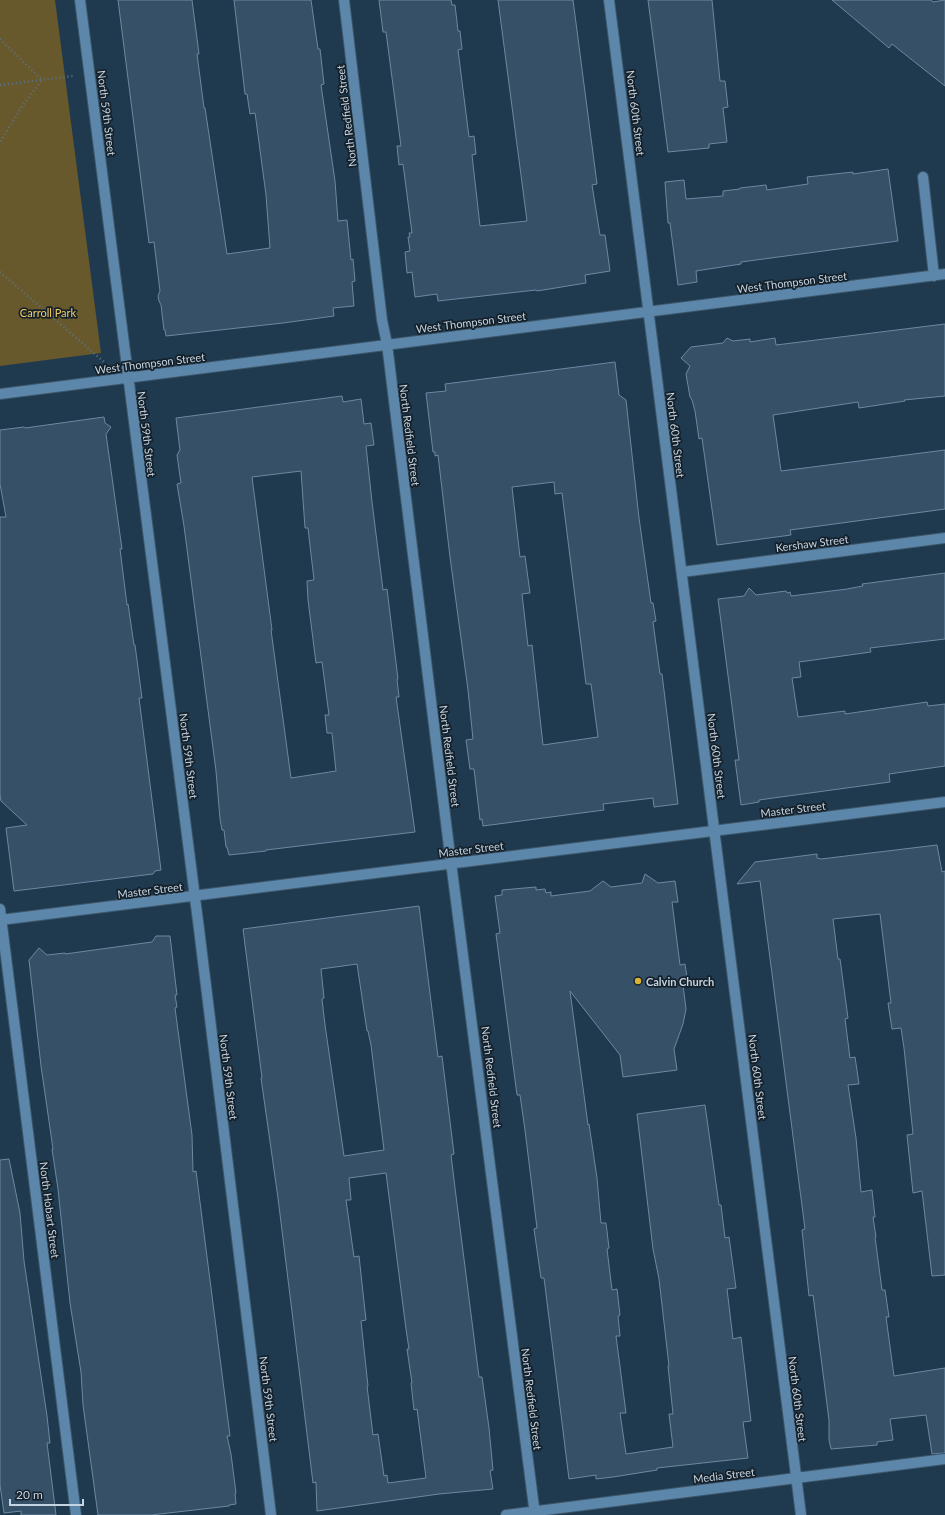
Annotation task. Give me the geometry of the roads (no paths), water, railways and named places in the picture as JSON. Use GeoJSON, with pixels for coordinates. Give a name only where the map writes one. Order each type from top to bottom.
{"type":"FeatureCollection","features":[{"type":"Feature","properties":{"kind":"street","name":"North 59th Street"},"geometry":{"type":"LineString","coordinates":[[80,0],[271,1515]]}},
{"type":"Feature","properties":{"kind":"street","name":"North Redfield Street"},"geometry":{"type":"LineString","coordinates":[[344,0],[381,312],[387,344],[535,1513]]}},
{"type":"Feature","properties":{"kind":"street","name":"North 60th Street"},"geometry":{"type":"LineString","coordinates":[[609,0],[801,1515]]}},
{"type":"Feature","properties":{"kind":"street"},"geometry":{"type":"LineString","coordinates":[[923,177],[934,276]]}},
{"type":"Feature","properties":{"kind":"street","name":"West Thompson Street"},"geometry":{"type":"LineString","coordinates":[[0,394],[945,274]]}},
{"type":"Feature","properties":{"kind":"street","name":"Kershaw Street"},"geometry":{"type":"LineString","coordinates":[[682,572],[945,538]]}},
{"type":"Feature","properties":{"kind":"street","name":"Master Street"},"geometry":{"type":"LineString","coordinates":[[1,920],[945,802]]}},
{"type":"Feature","properties":{"kind":"street","name":"North Hobart Street"},"geometry":{"type":"LineString","coordinates":[[0,909],[76,1515]]}},
{"type":"Feature","properties":{"kind":"street","name":"Media Street"},"geometry":{"type":"LineString","coordinates":[[506,1515],[535,1513],[945,1459]]}},
{"type":"Feature","properties":{"kind":"place","name":"Calvin Church"},"geometry":{"type":"Point","coordinates":[638,981]}},
{"type":"Feature","properties":{"kind":"park label","name":"Carroll Park"},"geometry":{"type":"Point","coordinates":[48,312]}}]}
